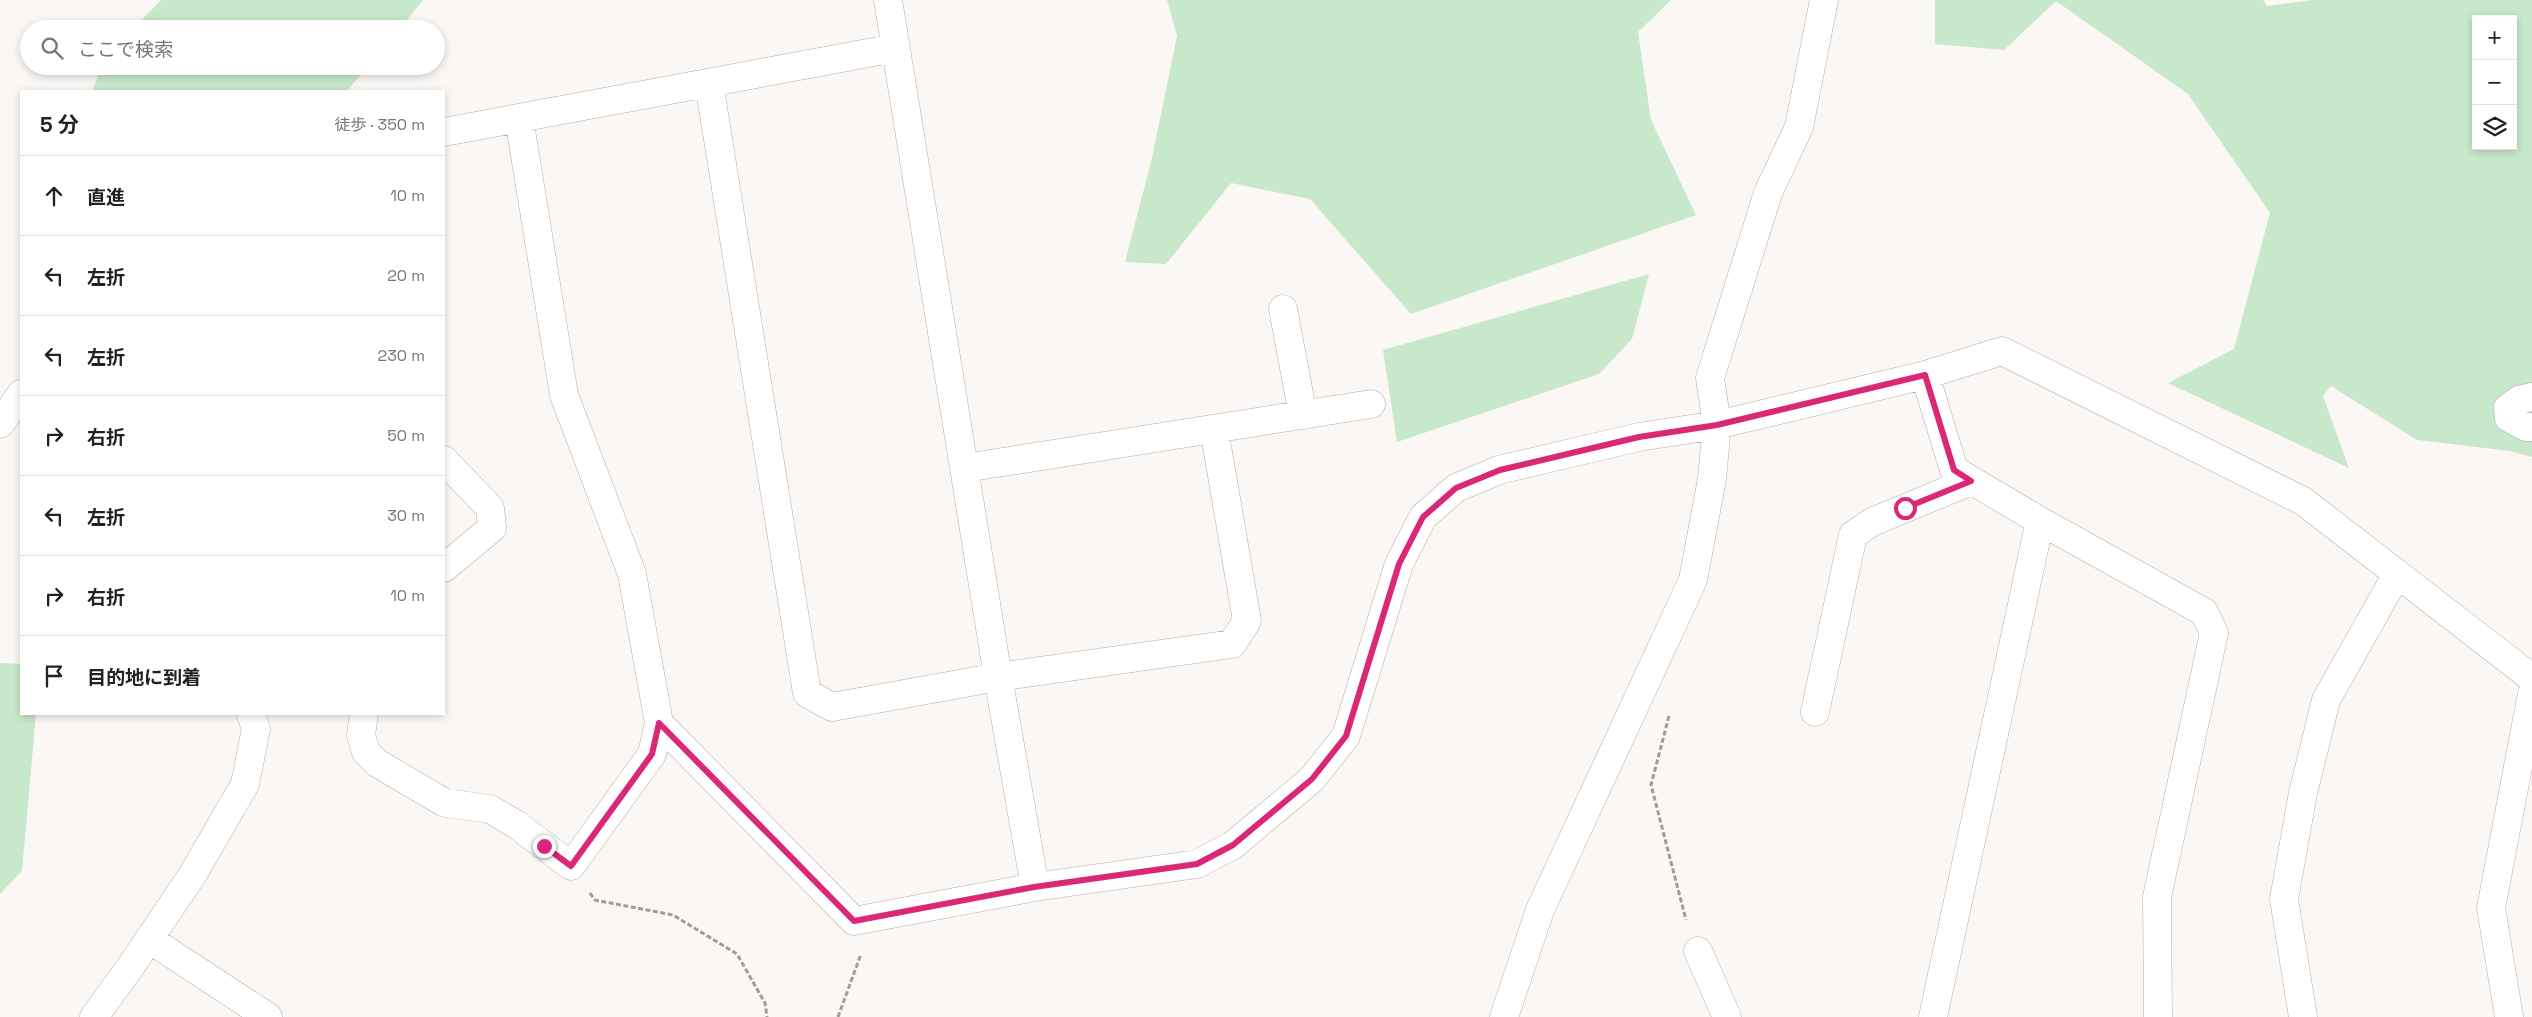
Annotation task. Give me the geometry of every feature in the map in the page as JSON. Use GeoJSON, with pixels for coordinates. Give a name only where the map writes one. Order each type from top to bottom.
{"type":"FeatureCollection","features":[{"type":"Feature","properties":{"kind":"street"},"geometry":{"type":"LineString","coordinates":[[888,0],[998,678],[1034,887]]}},
{"type":"Feature","properties":{"kind":"street"},"geometry":{"type":"LineString","coordinates":[[1504,1017],[1540,910],[1693,580],[1712,479],[1717,425],[1710,378],[1768,193],[1799,127],[1824,0]]}},
{"type":"Feature","properties":{"kind":"street"},"geometry":{"type":"LineString","coordinates":[[445,132],[895,48]]}},
{"type":"Feature","properties":{"kind":"street"},"geometry":{"type":"LineString","coordinates":[[708,83],[807,693],[832,706],[998,678],[1232,644],[1247,621],[1214,429]]}},
{"type":"Feature","properties":{"kind":"street"},"geometry":{"type":"LineString","coordinates":[[364,715],[361,734],[366,752],[377,763],[446,803],[490,809],[517,825],[571,866],[652,754],[659,723],[632,574],[564,395],[519,118]]}},
{"type":"Feature","properties":{"kind":"street"},"geometry":{"type":"LineString","coordinates":[[1283,308],[1303,414]]}},
{"type":"Feature","properties":{"kind":"street"},"geometry":{"type":"LineString","coordinates":[[659,723],[854,921],[1034,887],[1197,864],[1233,845],[1312,779],[1346,736],[1399,564],[1423,517],[1456,488],[1509,467],[1639,437],[1717,425],[1925,375],[2002,351],[2303,501],[2532,678]]}},
{"type":"Feature","properties":{"kind":"street"},"geometry":{"type":"LineString","coordinates":[[1925,375],[1954,470],[2204,612],[2214,633],[2157,897],[2158,1017]]}},
{"type":"Feature","properties":{"kind":"street"},"geometry":{"type":"LineString","coordinates":[[0,424],[20,395]]}},
{"type":"Feature","properties":{"kind":"street"},"geometry":{"type":"LineString","coordinates":[[2532,397],[2519,400],[2508,408],[2509,418],[2526,427],[2532,427]]}},
{"type":"Feature","properties":{"kind":"street"},"geometry":{"type":"LineString","coordinates":[[964,468],[1371,404]]}},
{"type":"Feature","properties":{"kind":"street"},"geometry":{"type":"LineString","coordinates":[[445,461],[490,508],[492,528],[445,567]]}},
{"type":"Feature","properties":{"kind":"street"},"geometry":{"type":"LineString","coordinates":[[1815,712],[1853,536],[1872,522],[1971,481]]}},
{"type":"Feature","properties":{"kind":"street"},"geometry":{"type":"LineString","coordinates":[[1933,1017],[2040,520]]}},
{"type":"Feature","properties":{"kind":"street"},"geometry":{"type":"LineString","coordinates":[[2303,1017],[2284,899],[2303,793],[2326,700],[2397,574]]}},
{"type":"Feature","properties":{"kind":"street"},"geometry":{"type":"LineString","coordinates":[[2509,1017],[2491,908],[2532,694]]}},
{"type":"Feature","properties":{"kind":"street"},"geometry":{"type":"LineString","coordinates":[[94,1017],[193,874],[244,784],[256,729],[251,715]]}},
{"type":"Feature","properties":{"kind":"street"},"geometry":{"type":"LineString","coordinates":[[149,939],[268,1017]]}},
{"type":"Feature","properties":{"kind":"street"},"geometry":{"type":"LineString","coordinates":[[1698,950],[1727,1017]]}},
{"type":"Feature","properties":{"kind":"path"},"geometry":{"type":"LineString","coordinates":[[1670,712],[1651,785],[1682,912],[1698,950]]}},
{"type":"Feature","properties":{"kind":"path"},"geometry":{"type":"LineString","coordinates":[[571,866],[595,900],[673,915],[737,954],[765,1003],[767,1017]]}},
{"type":"Feature","properties":{"kind":"path"},"geometry":{"type":"LineString","coordinates":[[838,1017],[874,917]]}},
{"type":"Feature","properties":{"kind":"green space"},"geometry":{"type":"Polygon","coordinates":[[[161,0],[423,0],[406,20],[142,20],[161,0]]]}},
{"type":"Feature","properties":{"kind":"green space"},"geometry":{"type":"Polygon","coordinates":[[[1167,0],[1671,0],[1638,32],[1651,120],[1696,215],[1411,314],[1310,199],[1231,183],[1166,264],[1125,262],[1152,158],[1177,36],[1167,0]]]}},
{"type":"Feature","properties":{"kind":"green space"},"geometry":{"type":"Polygon","coordinates":[[[1935,0],[2263,0],[2267,6],[2313,0],[2532,0],[2532,457],[2510,451],[2417,440],[2331,386],[2323,396],[2349,468],[2168,383],[2234,349],[2270,213],[2188,94],[2056,1],[2004,50],[1935,44],[1935,0]]]}},
{"type":"Feature","properties":{"kind":"green space"},"geometry":{"type":"Polygon","coordinates":[[[98,75],[360,75],[348,90],[92,90],[98,75]]]}},
{"type":"Feature","properties":{"kind":"green space"},"geometry":{"type":"Polygon","coordinates":[[[1649,274],[1632,339],[1599,374],[1397,442],[1383,350],[1649,274]]]}},
{"type":"Feature","properties":{"kind":"green space"},"geometry":{"type":"Polygon","coordinates":[[[0,663],[20,664],[20,715],[36,715],[22,871],[0,894],[0,663]]]}},
{"type":"Feature","properties":{"kind":"route"},"geometry":{"type":"LineString","coordinates":[[544,846],[571,866],[652,754],[659,723],[689,756],[854,921],[1034,887],[1197,864],[1233,845],[1312,779],[1346,736],[1399,564],[1423,517],[1456,488],[1500,470],[1639,437],[1717,425],[1925,375],[1954,470],[1971,481],[1905,508]]}}]}
